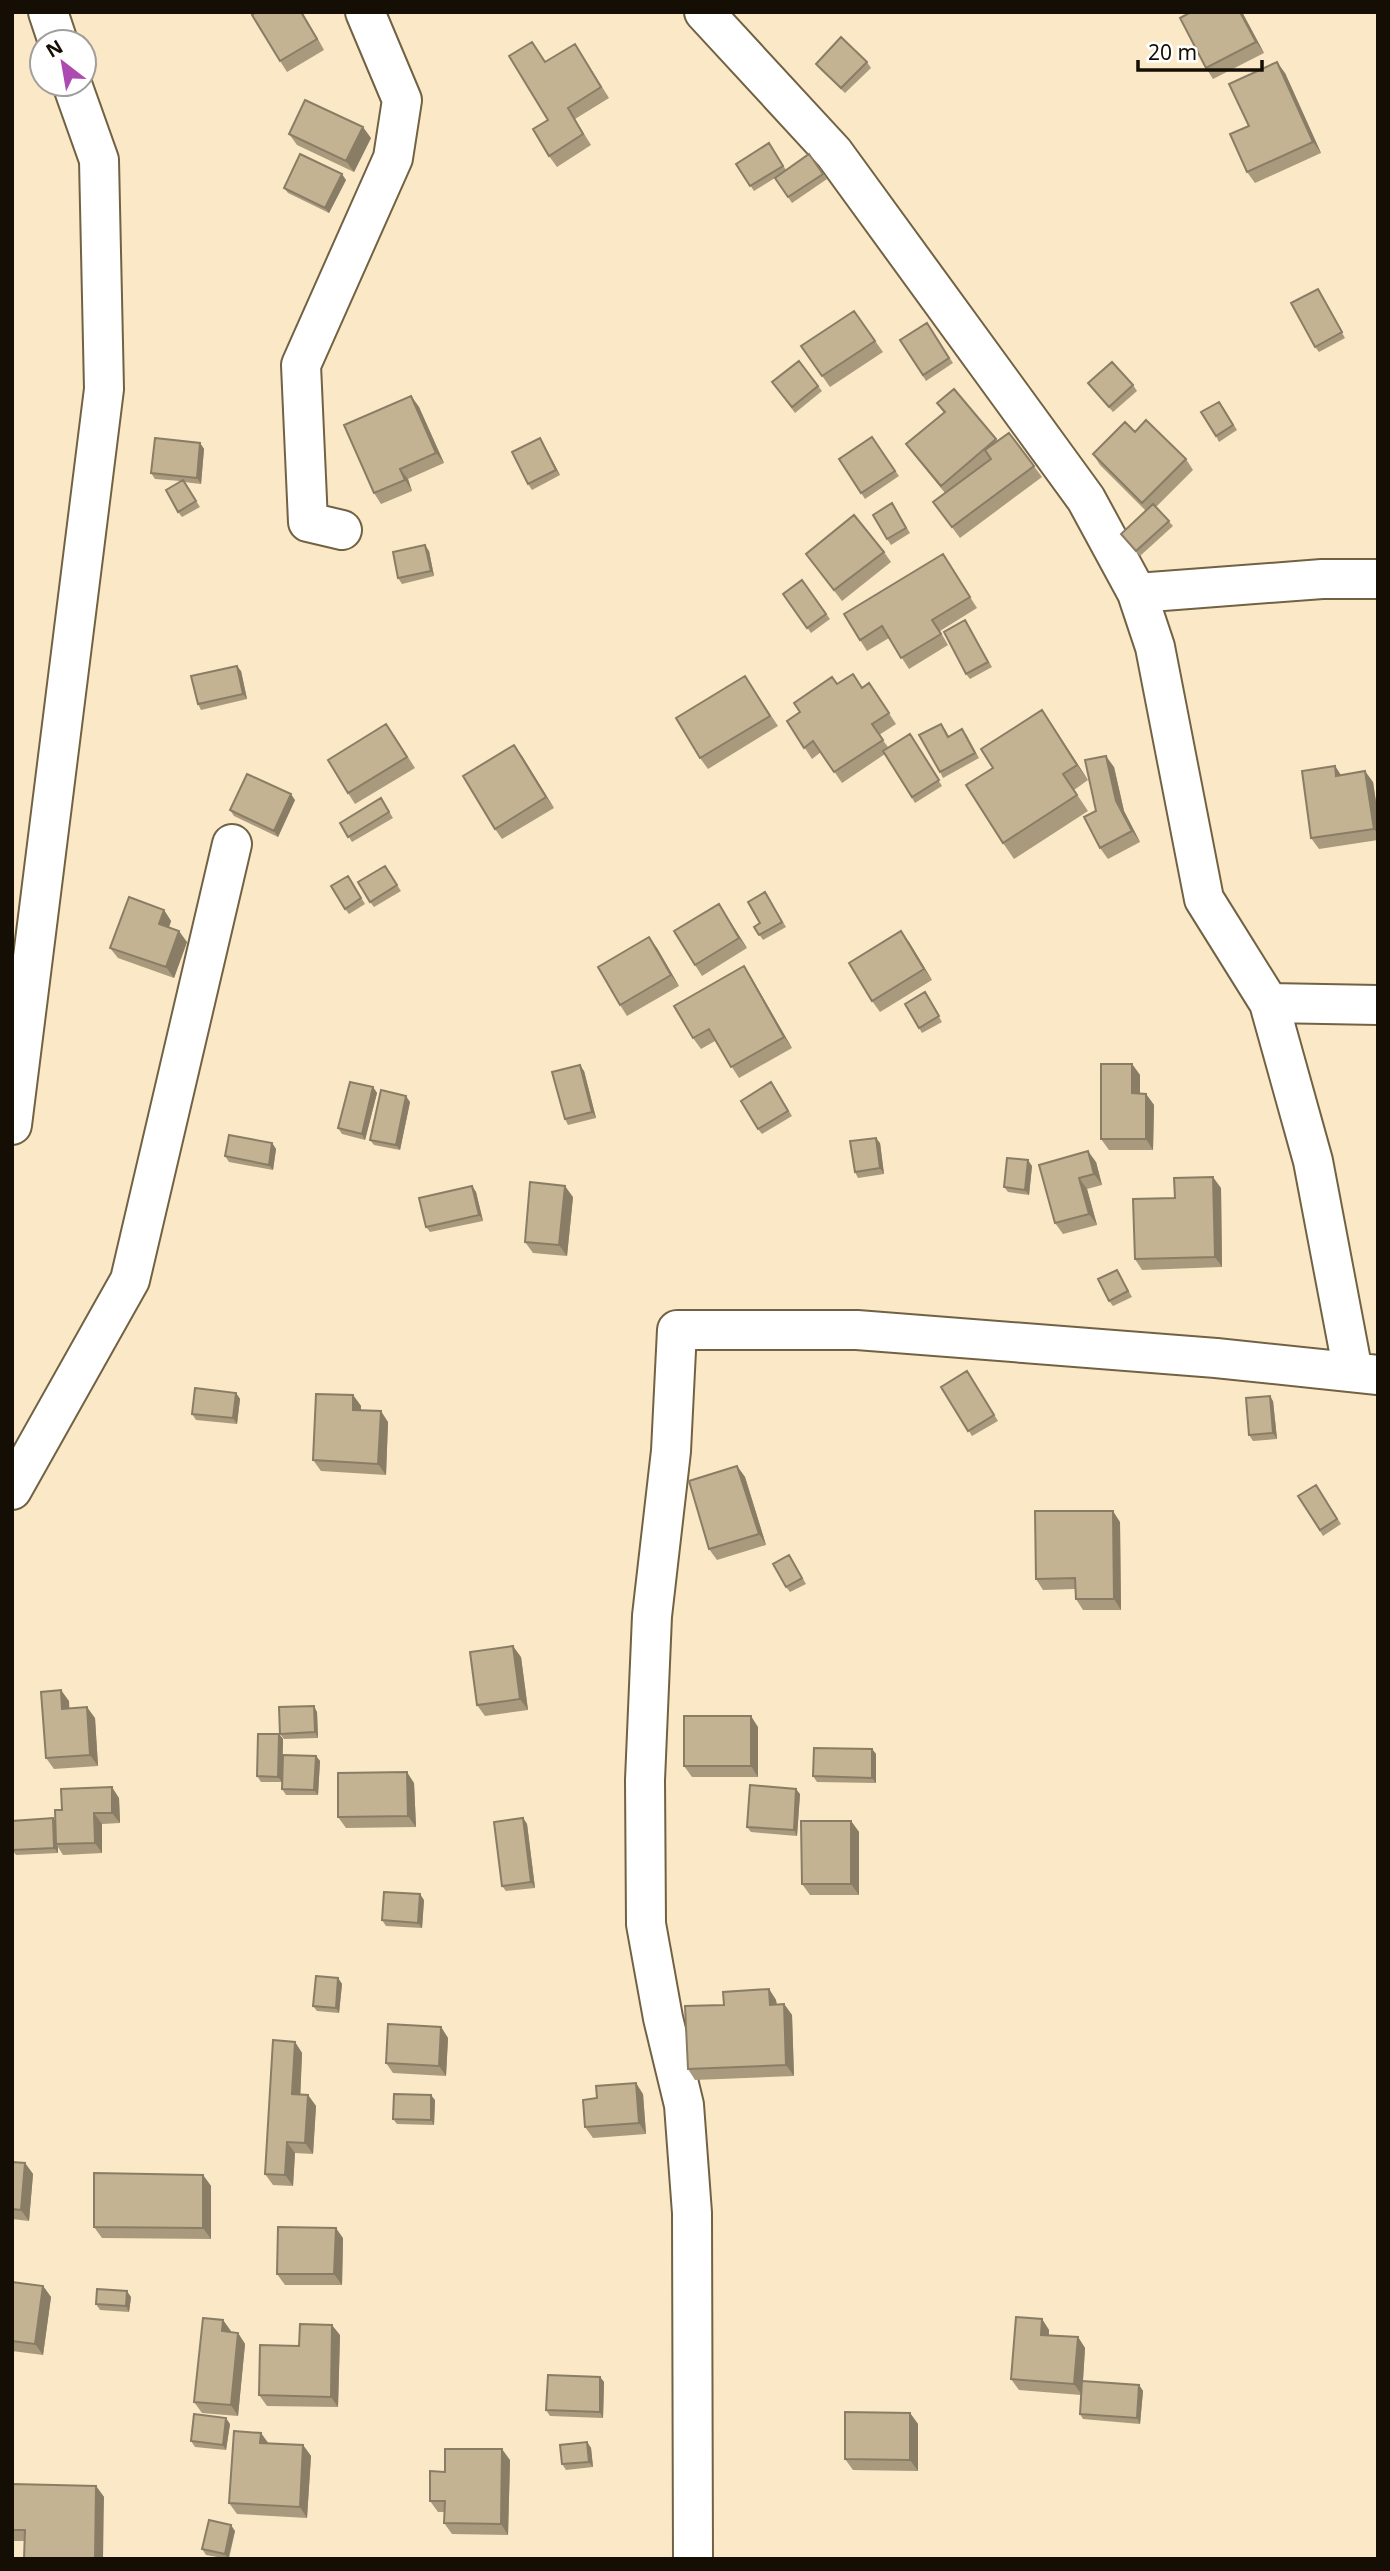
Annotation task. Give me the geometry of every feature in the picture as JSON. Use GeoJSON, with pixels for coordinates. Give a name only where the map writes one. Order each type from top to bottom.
{"type":"FeatureCollection","features":[{"type":"Feature","properties":{"kind":"street"},"geometry":{"type":"LineString","coordinates":[[342,530],[308,522],[301,365],[393,158],[402,100],[365,12]]}},
{"type":"Feature","properties":{"kind":"street"},"geometry":{"type":"LineString","coordinates":[[693,2559],[692,2213],[684,2105],[663,2018],[646,1924],[645,1780],[652,1616],[671,1451],[677,1330],[858,1330],[1216,1358],[1365,1373],[1313,1161],[1269,1003],[1204,899],[1154,647],[1137,593],[1086,499],[834,153],[704,12]]}},
{"type":"Feature","properties":{"kind":"street"},"geometry":{"type":"LineString","coordinates":[[12,1125],[104,388],[99,160],[77,98]]}},
{"type":"Feature","properties":{"kind":"street"},"geometry":{"type":"LineString","coordinates":[[1137,593],[1322,579],[1378,579]]}},
{"type":"Feature","properties":{"kind":"street"},"geometry":{"type":"LineString","coordinates":[[12,1490],[130,1280],[232,844]]}},
{"type":"Feature","properties":{"kind":"street"},"geometry":{"type":"LineString","coordinates":[[1269,1003],[1378,1005]]}},
{"type":"Feature","properties":{"kind":"building"},"geometry":{"type":"Polygon","coordinates":[[[256,12],[301,12],[317,39],[280,61],[252,15],[256,12]]]}},
{"type":"Feature","properties":{"kind":"building"},"geometry":{"type":"Polygon","coordinates":[[[1191,12],[1240,12],[1256,42],[1206,68],[1180,18],[1191,12]]]}},
{"type":"Feature","properties":{"kind":"building"},"geometry":{"type":"Polygon","coordinates":[[[841,37],[867,62],[841,88],[816,64],[841,37]]]}},
{"type":"Feature","properties":{"kind":"building"},"geometry":{"type":"Polygon","coordinates":[[[532,42],[545,62],[575,44],[601,87],[568,108],[583,134],[549,156],[533,129],[548,120],[509,56],[532,42]]]}},
{"type":"Feature","properties":{"kind":"building"},"geometry":{"type":"Polygon","coordinates":[[[1277,62],[1313,142],[1247,172],[1230,134],[1249,126],[1229,84],[1277,62]]]}},
{"type":"Feature","properties":{"kind":"building"},"geometry":{"type":"Polygon","coordinates":[[[305,100],[363,127],[346,161],[289,134],[305,100]]]}},
{"type":"Feature","properties":{"kind":"building"},"geometry":{"type":"Polygon","coordinates":[[[769,143],[783,166],[750,186],[736,164],[769,143]]]}},
{"type":"Feature","properties":{"kind":"building"},"geometry":{"type":"Polygon","coordinates":[[[300,154],[342,174],[325,208],[284,188],[300,154]]]}},
{"type":"Feature","properties":{"kind":"building"},"geometry":{"type":"Polygon","coordinates":[[[809,154],[823,174],[788,197],[775,178],[809,154]]]}},
{"type":"Feature","properties":{"kind":"building"},"geometry":{"type":"Polygon","coordinates":[[[1318,289],[1342,332],[1315,347],[1291,303],[1318,289]]]}},
{"type":"Feature","properties":{"kind":"building"},"geometry":{"type":"Polygon","coordinates":[[[854,311],[875,341],[822,376],[801,346],[854,311]]]}},
{"type":"Feature","properties":{"kind":"building"},"geometry":{"type":"Polygon","coordinates":[[[927,323],[949,358],[923,375],[900,340],[927,323]]]}},
{"type":"Feature","properties":{"kind":"building"},"geometry":{"type":"Polygon","coordinates":[[[799,361],[818,386],[792,407],[772,382],[799,361]]]}},
{"type":"Feature","properties":{"kind":"building"},"geometry":{"type":"Polygon","coordinates":[[[1112,362],[1133,385],[1109,407],[1088,383],[1112,362]]]}},
{"type":"Feature","properties":{"kind":"building"},"geometry":{"type":"Polygon","coordinates":[[[954,389],[996,439],[941,486],[906,444],[945,412],[937,403],[954,389]]]}},
{"type":"Feature","properties":{"kind":"building"},"geometry":{"type":"Polygon","coordinates":[[[411,396],[436,453],[400,469],[405,480],[374,493],[344,425],[411,396]]]}},
{"type":"Feature","properties":{"kind":"building"},"geometry":{"type":"Polygon","coordinates":[[[1219,402],[1233,425],[1216,436],[1201,412],[1219,402]]]}},
{"type":"Feature","properties":{"kind":"building"},"geometry":{"type":"Polygon","coordinates":[[[1146,420],[1186,459],[1142,503],[1093,454],[1125,422],[1135,432],[1146,420]]]}},
{"type":"Feature","properties":{"kind":"building"},"geometry":{"type":"Polygon","coordinates":[[[1009,433],[1034,466],[952,527],[933,502],[991,459],[985,450],[1009,433]]]}},
{"type":"Feature","properties":{"kind":"building"},"geometry":{"type":"Polygon","coordinates":[[[872,437],[895,471],[861,493],[839,459],[872,437]]]}},
{"type":"Feature","properties":{"kind":"building"},"geometry":{"type":"Polygon","coordinates":[[[155,438],[200,443],[197,478],[151,473],[155,438]]]}},
{"type":"Feature","properties":{"kind":"building"},"geometry":{"type":"Polygon","coordinates":[[[540,438],[556,470],[528,484],[512,452],[540,438]]]}},
{"type":"Feature","properties":{"kind":"building"},"geometry":{"type":"Polygon","coordinates":[[[183,480],[196,501],[178,512],[166,490],[183,480]]]}},
{"type":"Feature","properties":{"kind":"building"},"geometry":{"type":"Polygon","coordinates":[[[892,503],[906,528],[887,539],[873,515],[892,503]]]}},
{"type":"Feature","properties":{"kind":"building"},"geometry":{"type":"Polygon","coordinates":[[[1153,504],[1169,521],[1136,551],[1121,534],[1153,504]]]}},
{"type":"Feature","properties":{"kind":"building"},"geometry":{"type":"Polygon","coordinates":[[[854,515],[884,552],[834,590],[806,554],[854,515]]]}},
{"type":"Feature","properties":{"kind":"building"},"geometry":{"type":"Polygon","coordinates":[[[425,545],[431,571],[398,578],[393,552],[425,545]]]}},
{"type":"Feature","properties":{"kind":"building"},"geometry":{"type":"Polygon","coordinates":[[[943,554],[970,597],[932,620],[941,634],[901,658],[882,626],[860,640],[844,614],[943,554]]]}},
{"type":"Feature","properties":{"kind":"building"},"geometry":{"type":"Polygon","coordinates":[[[802,580],[826,614],[807,628],[783,594],[802,580]]]}},
{"type":"Feature","properties":{"kind":"building"},"geometry":{"type":"Polygon","coordinates":[[[965,620],[988,662],[966,674],[944,632],[965,620]]]}},
{"type":"Feature","properties":{"kind":"building"},"geometry":{"type":"Polygon","coordinates":[[[237,666],[243,694],[198,704],[191,676],[237,666]]]}},
{"type":"Feature","properties":{"kind":"building"},"geometry":{"type":"Polygon","coordinates":[[[853,674],[862,688],[869,683],[889,713],[872,724],[883,740],[834,772],[813,741],[804,748],[787,721],[800,712],[794,703],[832,677],[837,684],[853,674]]]}},
{"type":"Feature","properties":{"kind":"building"},"geometry":{"type":"Polygon","coordinates":[[[745,676],[770,716],[700,758],[676,718],[745,676]]]}},
{"type":"Feature","properties":{"kind":"building"},"geometry":{"type":"Polygon","coordinates":[[[1042,710],[1077,765],[1063,774],[1077,795],[1003,843],[966,785],[993,768],[981,749],[1042,710]]]}},
{"type":"Feature","properties":{"kind":"building"},"geometry":{"type":"Polygon","coordinates":[[[386,724],[407,757],[348,793],[328,760],[386,724]]]}},
{"type":"Feature","properties":{"kind":"building"},"geometry":{"type":"Polygon","coordinates":[[[941,724],[948,737],[962,729],[975,753],[940,772],[919,735],[941,724]]]}},
{"type":"Feature","properties":{"kind":"building"},"geometry":{"type":"Polygon","coordinates":[[[910,734],[939,780],[912,797],[883,751],[910,734]]]}},
{"type":"Feature","properties":{"kind":"building"},"geometry":{"type":"Polygon","coordinates":[[[514,745],[546,797],[495,829],[463,776],[514,745]]]}},
{"type":"Feature","properties":{"kind":"building"},"geometry":{"type":"Polygon","coordinates":[[[1106,756],[1116,801],[1132,831],[1100,848],[1084,817],[1096,811],[1085,760],[1106,756]]]}},
{"type":"Feature","properties":{"kind":"building"},"geometry":{"type":"Polygon","coordinates":[[[1335,766],[1336,776],[1365,771],[1374,829],[1311,838],[1302,771],[1335,766]]]}},
{"type":"Feature","properties":{"kind":"building"},"geometry":{"type":"Polygon","coordinates":[[[247,774],[291,794],[274,831],[230,810],[247,774]]]}},
{"type":"Feature","properties":{"kind":"building"},"geometry":{"type":"Polygon","coordinates":[[[381,798],[389,812],[348,837],[340,823],[381,798]]]}},
{"type":"Feature","properties":{"kind":"building"},"geometry":{"type":"Polygon","coordinates":[[[385,866],[397,885],[370,902],[358,882],[385,866]]]}},
{"type":"Feature","properties":{"kind":"building"},"geometry":{"type":"Polygon","coordinates":[[[348,876],[361,898],[345,909],[331,886],[348,876]]]}},
{"type":"Feature","properties":{"kind":"building"},"geometry":{"type":"Polygon","coordinates":[[[765,892],[782,922],[759,935],[754,927],[760,923],[748,902],[765,892]]]}},
{"type":"Feature","properties":{"kind":"building"},"geometry":{"type":"Polygon","coordinates":[[[129,897],[164,910],[159,924],[179,931],[166,967],[110,948],[129,897]]]}},
{"type":"Feature","properties":{"kind":"building"},"geometry":{"type":"Polygon","coordinates":[[[719,904],[739,938],[695,965],[674,931],[719,904]]]}},
{"type":"Feature","properties":{"kind":"building"},"geometry":{"type":"Polygon","coordinates":[[[901,931],[924,969],[872,1001],[849,963],[901,931]]]}},
{"type":"Feature","properties":{"kind":"building"},"geometry":{"type":"Polygon","coordinates":[[[649,937],[671,975],[620,1005],[598,967],[649,937]]]}},
{"type":"Feature","properties":{"kind":"building"},"geometry":{"type":"Polygon","coordinates":[[[744,966],[784,1037],[731,1067],[709,1029],[693,1038],[674,1006],[744,966]]]}},
{"type":"Feature","properties":{"kind":"building"},"geometry":{"type":"Polygon","coordinates":[[[925,992],[939,1016],[919,1028],[905,1004],[925,992]]]}},
{"type":"Feature","properties":{"kind":"building"},"geometry":{"type":"Polygon","coordinates":[[[1101,1064],[1132,1064],[1132,1093],[1146,1094],[1146,1139],[1101,1139],[1101,1064]]]}},
{"type":"Feature","properties":{"kind":"building"},"geometry":{"type":"Polygon","coordinates":[[[580,1065],[592,1112],[565,1119],[552,1072],[580,1065]]]}},
{"type":"Feature","properties":{"kind":"building"},"geometry":{"type":"Polygon","coordinates":[[[350,1082],[373,1087],[362,1134],[338,1128],[350,1082]]]}},
{"type":"Feature","properties":{"kind":"building"},"geometry":{"type":"Polygon","coordinates":[[[771,1082],[788,1111],[758,1129],[741,1101],[771,1082]]]}},
{"type":"Feature","properties":{"kind":"building"},"geometry":{"type":"Polygon","coordinates":[[[381,1090],[406,1096],[396,1145],[370,1140],[381,1090]]]}},
{"type":"Feature","properties":{"kind":"building"},"geometry":{"type":"Polygon","coordinates":[[[229,1135],[272,1143],[269,1165],[225,1156],[229,1135]]]}},
{"type":"Feature","properties":{"kind":"building"},"geometry":{"type":"Polygon","coordinates":[[[876,1138],[880,1168],[855,1172],[850,1141],[876,1138]]]}},
{"type":"Feature","properties":{"kind":"building"},"geometry":{"type":"Polygon","coordinates":[[[1088,1151],[1094,1174],[1079,1178],[1089,1214],[1055,1223],[1039,1165],[1088,1151]]]}},
{"type":"Feature","properties":{"kind":"building"},"geometry":{"type":"Polygon","coordinates":[[[1007,1158],[1028,1160],[1025,1190],[1004,1187],[1007,1158]]]}},
{"type":"Feature","properties":{"kind":"building"},"geometry":{"type":"Polygon","coordinates":[[[1213,1177],[1215,1257],[1135,1259],[1133,1199],[1175,1198],[1174,1178],[1213,1177]]]}},
{"type":"Feature","properties":{"kind":"building"},"geometry":{"type":"Polygon","coordinates":[[[530,1182],[565,1186],[559,1245],[525,1242],[530,1182]]]}},
{"type":"Feature","properties":{"kind":"building"},"geometry":{"type":"Polygon","coordinates":[[[472,1186],[479,1215],[426,1227],[419,1198],[472,1186]]]}},
{"type":"Feature","properties":{"kind":"building"},"geometry":{"type":"Polygon","coordinates":[[[1117,1270],[1128,1291],[1109,1301],[1098,1279],[1117,1270]]]}},
{"type":"Feature","properties":{"kind":"building"},"geometry":{"type":"Polygon","coordinates":[[[967,1371],[994,1415],[968,1431],[941,1387],[967,1371]]]}},
{"type":"Feature","properties":{"kind":"building"},"geometry":{"type":"Polygon","coordinates":[[[195,1388],[236,1393],[233,1418],[192,1414],[195,1388]]]}},
{"type":"Feature","properties":{"kind":"building"},"geometry":{"type":"Polygon","coordinates":[[[316,1394],[353,1395],[353,1410],[381,1411],[378,1464],[313,1460],[316,1394]]]}},
{"type":"Feature","properties":{"kind":"building"},"geometry":{"type":"Polygon","coordinates":[[[1270,1396],[1273,1433],[1249,1435],[1246,1398],[1270,1396]]]}},
{"type":"Feature","properties":{"kind":"building"},"geometry":{"type":"Polygon","coordinates":[[[737,1466],[759,1534],[709,1549],[689,1481],[737,1466]]]}},
{"type":"Feature","properties":{"kind":"building"},"geometry":{"type":"Polygon","coordinates":[[[1316,1485],[1337,1519],[1320,1530],[1298,1496],[1316,1485]]]}},
{"type":"Feature","properties":{"kind":"building"},"geometry":{"type":"Polygon","coordinates":[[[1035,1511],[1113,1511],[1114,1599],[1076,1599],[1075,1578],[1036,1579],[1035,1511]]]}},
{"type":"Feature","properties":{"kind":"building"},"geometry":{"type":"Polygon","coordinates":[[[789,1555],[802,1578],[786,1587],[773,1564],[789,1555]]]}},
{"type":"Feature","properties":{"kind":"building"},"geometry":{"type":"Polygon","coordinates":[[[513,1646],[520,1699],[477,1705],[470,1652],[513,1646]]]}},
{"type":"Feature","properties":{"kind":"building"},"geometry":{"type":"Polygon","coordinates":[[[61,1690],[62,1709],[87,1707],[90,1755],[46,1758],[41,1692],[61,1690]]]}},
{"type":"Feature","properties":{"kind":"building"},"geometry":{"type":"Polygon","coordinates":[[[314,1706],[315,1732],[280,1734],[279,1707],[314,1706]]]}},
{"type":"Feature","properties":{"kind":"building"},"geometry":{"type":"Polygon","coordinates":[[[684,1716],[751,1716],[751,1766],[684,1766],[684,1716]]]}},
{"type":"Feature","properties":{"kind":"building"},"geometry":{"type":"Polygon","coordinates":[[[258,1734],[279,1734],[278,1777],[257,1776],[258,1734]]]}},
{"type":"Feature","properties":{"kind":"building"},"geometry":{"type":"Polygon","coordinates":[[[814,1748],[872,1749],[872,1778],[813,1776],[814,1748]]]}},
{"type":"Feature","properties":{"kind":"building"},"geometry":{"type":"Polygon","coordinates":[[[283,1755],[316,1756],[314,1790],[282,1789],[283,1755]]]}},
{"type":"Feature","properties":{"kind":"building"},"geometry":{"type":"Polygon","coordinates":[[[407,1772],[408,1816],[338,1817],[338,1773],[407,1772]]]}},
{"type":"Feature","properties":{"kind":"building"},"geometry":{"type":"Polygon","coordinates":[[[750,1785],[796,1789],[794,1830],[747,1827],[750,1785]]]}},
{"type":"Feature","properties":{"kind":"building"},"geometry":{"type":"Polygon","coordinates":[[[112,1787],[112,1813],[94,1813],[95,1843],[56,1844],[55,1810],[62,1810],[61,1789],[112,1787]]]}},
{"type":"Feature","properties":{"kind":"building"},"geometry":{"type":"Polygon","coordinates":[[[53,1818],[54,1848],[12,1850],[12,1821],[53,1818]]]}},
{"type":"Feature","properties":{"kind":"building"},"geometry":{"type":"Polygon","coordinates":[[[523,1818],[531,1882],[502,1886],[494,1822],[523,1818]]]}},
{"type":"Feature","properties":{"kind":"building"},"geometry":{"type":"Polygon","coordinates":[[[801,1821],[851,1821],[851,1884],[802,1884],[801,1821]]]}},
{"type":"Feature","properties":{"kind":"building"},"geometry":{"type":"Polygon","coordinates":[[[384,1892],[420,1894],[418,1923],[382,1920],[384,1892]]]}},
{"type":"Feature","properties":{"kind":"building"},"geometry":{"type":"Polygon","coordinates":[[[316,1976],[338,1978],[336,2008],[313,2006],[316,1976]]]}},
{"type":"Feature","properties":{"kind":"building"},"geometry":{"type":"Polygon","coordinates":[[[769,1989],[770,2005],[784,2004],[786,2065],[688,2069],[685,2006],[724,2005],[723,1992],[769,1989]]]}},
{"type":"Feature","properties":{"kind":"building"},"geometry":{"type":"Polygon","coordinates":[[[388,2024],[441,2027],[439,2066],[386,2063],[388,2024]]]}},
{"type":"Feature","properties":{"kind":"building"},"geometry":{"type":"Polygon","coordinates":[[[273,2040],[295,2042],[292,2094],[308,2095],[305,2143],[287,2142],[285,2175],[265,2174],[273,2040]]]}},
{"type":"Feature","properties":{"kind":"building"},"geometry":{"type":"Polygon","coordinates":[[[636,2083],[639,2123],[585,2127],[583,2100],[597,2098],[596,2086],[636,2083]]]}},
{"type":"Feature","properties":{"kind":"building"},"geometry":{"type":"Polygon","coordinates":[[[394,2094],[431,2095],[431,2120],[393,2119],[394,2094]]]}},
{"type":"Feature","properties":{"kind":"building"},"geometry":{"type":"Polygon","coordinates":[[[12,2162],[25,2163],[21,2210],[12,2209],[12,2162]]]}},
{"type":"Feature","properties":{"kind":"building"},"geometry":{"type":"Polygon","coordinates":[[[94,2173],[203,2175],[203,2228],[94,2227],[94,2173]]]}},
{"type":"Feature","properties":{"kind":"building"},"geometry":{"type":"Polygon","coordinates":[[[278,2227],[336,2228],[334,2274],[277,2274],[278,2227]]]}},
{"type":"Feature","properties":{"kind":"building"},"geometry":{"type":"Polygon","coordinates":[[[12,2282],[43,2286],[35,2344],[12,2341],[12,2282]]]}},
{"type":"Feature","properties":{"kind":"building"},"geometry":{"type":"Polygon","coordinates":[[[97,2289],[127,2291],[126,2306],[96,2304],[97,2289]]]}},
{"type":"Feature","properties":{"kind":"building"},"geometry":{"type":"Polygon","coordinates":[[[1016,2317],[1042,2319],[1041,2335],[1078,2337],[1074,2384],[1011,2379],[1016,2317]]]}},
{"type":"Feature","properties":{"kind":"building"},"geometry":{"type":"Polygon","coordinates":[[[203,2318],[223,2320],[222,2331],[238,2333],[231,2405],[194,2402],[203,2318]]]}},
{"type":"Feature","properties":{"kind":"building"},"geometry":{"type":"Polygon","coordinates":[[[300,2324],[332,2325],[331,2397],[259,2395],[260,2345],[299,2346],[300,2324]]]}},
{"type":"Feature","properties":{"kind":"building"},"geometry":{"type":"Polygon","coordinates":[[[548,2375],[600,2377],[600,2412],[546,2410],[548,2375]]]}},
{"type":"Feature","properties":{"kind":"building"},"geometry":{"type":"Polygon","coordinates":[[[1082,2381],[1139,2385],[1137,2418],[1080,2414],[1082,2381]]]}},
{"type":"Feature","properties":{"kind":"building"},"geometry":{"type":"Polygon","coordinates":[[[845,2412],[910,2413],[910,2460],[845,2459],[845,2412]]]}},
{"type":"Feature","properties":{"kind":"building"},"geometry":{"type":"Polygon","coordinates":[[[194,2414],[226,2418],[223,2445],[191,2441],[194,2414]]]}},
{"type":"Feature","properties":{"kind":"building"},"geometry":{"type":"Polygon","coordinates":[[[234,2431],[261,2433],[260,2443],[303,2445],[300,2507],[229,2503],[234,2431]]]}},
{"type":"Feature","properties":{"kind":"building"},"geometry":{"type":"Polygon","coordinates":[[[587,2442],[589,2462],[562,2464],[560,2445],[587,2442]]]}},
{"type":"Feature","properties":{"kind":"building"},"geometry":{"type":"Polygon","coordinates":[[[445,2449],[502,2449],[501,2524],[444,2523],[445,2501],[430,2501],[430,2471],[445,2472],[445,2449]]]}},
{"type":"Feature","properties":{"kind":"building"},"geometry":{"type":"Polygon","coordinates":[[[12,2484],[96,2486],[95,2559],[24,2559],[25,2530],[12,2530],[12,2484]]]}},
{"type":"Feature","properties":{"kind":"building"},"geometry":{"type":"Polygon","coordinates":[[[209,2520],[231,2525],[225,2554],[202,2549],[209,2520]]]}}]}
